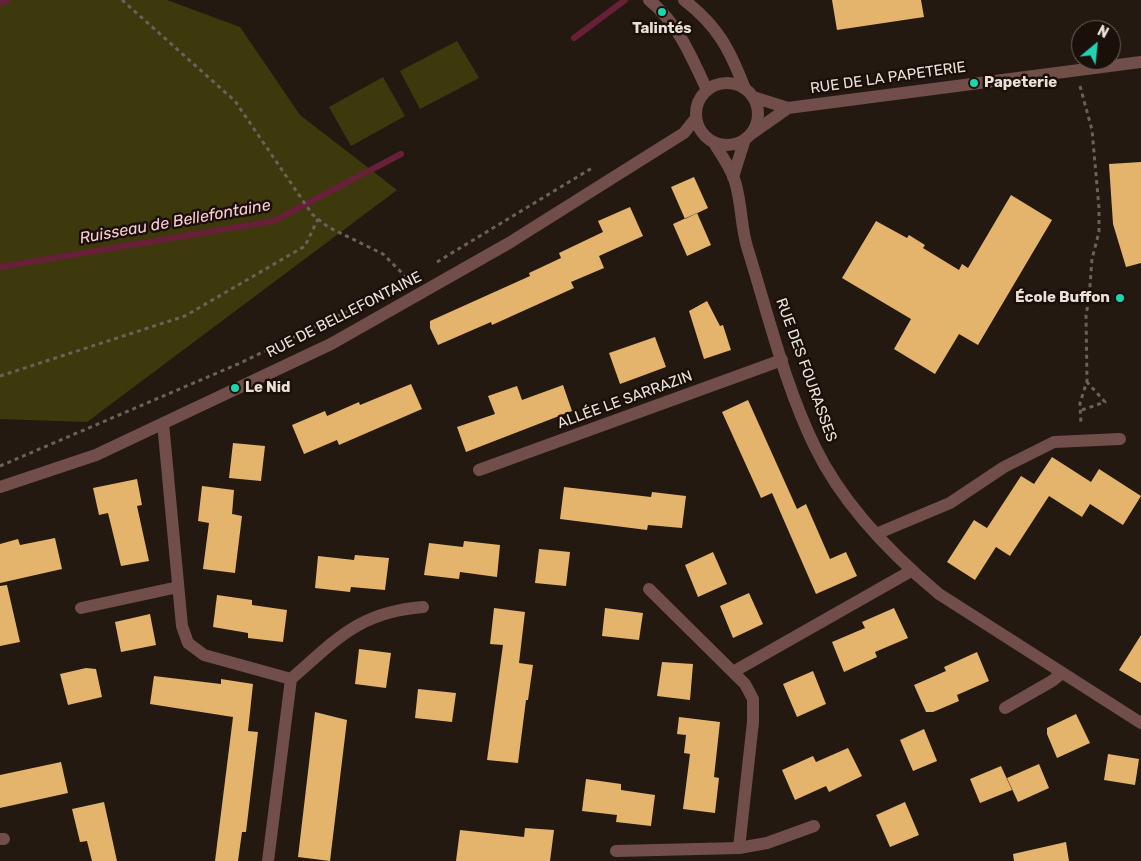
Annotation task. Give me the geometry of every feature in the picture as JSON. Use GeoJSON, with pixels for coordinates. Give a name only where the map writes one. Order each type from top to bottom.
{"type":"FeatureCollection","features":[{"type":"Feature","properties":{"kind":"street"},"geometry":{"type":"LineString","coordinates":[[649,0],[662,12],[687,47],[707,90]]}},
{"type":"Feature","properties":{"kind":"street"},"geometry":{"type":"LineString","coordinates":[[684,0],[697,10],[730,50],[758,116],[748,136],[733,177]]}},
{"type":"Feature","properties":{"kind":"street","name":"RUE DE LA PAPETERIE"},"geometry":{"type":"LineString","coordinates":[[1121,64],[1141,62]]}},
{"type":"Feature","properties":{"kind":"street","name":"RUE DE LA PAPETERIE"},"geometry":{"type":"LineString","coordinates":[[748,136],[788,108],[1074,70]]}},
{"type":"Feature","properties":{"kind":"street"},"geometry":{"type":"LineString","coordinates":[[733,177],[711,141],[698,126],[696,118],[700,98],[707,90],[726,83],[749,93]]}},
{"type":"Feature","properties":{"kind":"street","name":"RUE DE LA PAPETERIE"},"geometry":{"type":"LineString","coordinates":[[749,93],[788,108]]}},
{"type":"Feature","properties":{"kind":"street","name":"RUE DE BELLEFONTAINE"},"geometry":{"type":"LineString","coordinates":[[0,488],[96,455],[331,344],[424,293],[550,219],[684,133],[696,118]]}},
{"type":"Feature","properties":{"kind":"street"},"geometry":{"type":"LineString","coordinates":[[684,133],[730,145],[748,136]]}},
{"type":"Feature","properties":{"kind":"street","name":"RUE DES FOURASSES"},"geometry":{"type":"LineString","coordinates":[[733,177],[744,239],[782,360],[815,447],[840,490],[876,534],[911,571],[938,594],[1141,723]]}},
{"type":"Feature","properties":{"kind":"street","name":"ALLÉE LE SARRAZIN"},"geometry":{"type":"LineString","coordinates":[[479,470],[782,360]]}},
{"type":"Feature","properties":{"kind":"street"},"geometry":{"type":"LineString","coordinates":[[163,424],[182,626],[188,643],[204,655],[291,679]]}},
{"type":"Feature","properties":{"kind":"street"},"geometry":{"type":"LineString","coordinates":[[876,534],[950,503],[1004,467],[1054,442],[1120,439]]}},
{"type":"Feature","properties":{"kind":"street"},"geometry":{"type":"LineString","coordinates":[[733,672],[911,571]]}},
{"type":"Feature","properties":{"kind":"street"},"geometry":{"type":"LineString","coordinates":[[81,608],[178,587]]}},
{"type":"Feature","properties":{"kind":"street"},"geometry":{"type":"LineString","coordinates":[[649,589],[745,684],[753,699],[753,722],[739,848]]}},
{"type":"Feature","properties":{"kind":"street"},"geometry":{"type":"LineString","coordinates":[[268,861],[291,679],[348,629],[374,616],[401,609],[423,607]]}},
{"type":"Feature","properties":{"kind":"street"},"geometry":{"type":"LineString","coordinates":[[1005,708],[1052,681],[1062,673]]}},
{"type":"Feature","properties":{"kind":"street"},"geometry":{"type":"LineString","coordinates":[[616,851],[739,848],[767,843],[814,826]]}},
{"type":"Feature","properties":{"kind":"path"},"geometry":{"type":"LineString","coordinates":[[122,0],[235,102],[312,214],[328,227],[383,254],[409,280]]}},
{"type":"Feature","properties":{"kind":"path"},"geometry":{"type":"LineString","coordinates":[[1080,403],[1087,381],[1086,315],[1092,259],[1099,232],[1092,130],[1079,85],[1088,70]]}},
{"type":"Feature","properties":{"kind":"path"},"geometry":{"type":"LineString","coordinates":[[433,264],[596,166]]}},
{"type":"Feature","properties":{"kind":"path"},"geometry":{"type":"LineString","coordinates":[[0,376],[186,316],[305,246],[318,218]]}},
{"type":"Feature","properties":{"kind":"path"},"geometry":{"type":"LineString","coordinates":[[402,284],[417,274]]}},
{"type":"Feature","properties":{"kind":"path"},"geometry":{"type":"LineString","coordinates":[[0,466],[238,364],[379,296]]}},
{"type":"Feature","properties":{"kind":"path"},"geometry":{"type":"LineString","coordinates":[[1082,410],[1105,402],[1087,381]]}},
{"type":"Feature","properties":{"kind":"shaded area"},"geometry":{"type":"Polygon","coordinates":[[[0,0],[167,0],[240,27],[300,115],[397,190],[87,422],[0,419],[0,0]]]}},
{"type":"Feature","properties":{"kind":"shaded area"},"geometry":{"type":"Polygon","coordinates":[[[457,41],[479,78],[420,109],[400,71],[457,41]]]}},
{"type":"Feature","properties":{"kind":"shaded area"},"geometry":{"type":"Polygon","coordinates":[[[383,77],[405,116],[351,146],[329,107],[383,77]]]}},
{"type":"Feature","properties":{"kind":"building"},"geometry":{"type":"Polygon","coordinates":[[[832,0],[921,0],[924,17],[837,30],[832,0]]]}},
{"type":"Feature","properties":{"kind":"building"},"geometry":{"type":"Polygon","coordinates":[[[1141,162],[1141,263],[1126,267],[1113,224],[1109,164],[1141,162]]]}},
{"type":"Feature","properties":{"kind":"building"},"geometry":{"type":"Polygon","coordinates":[[[694,177],[708,208],[685,219],[671,187],[694,177]]]}},
{"type":"Feature","properties":{"kind":"building"},"geometry":{"type":"Polygon","coordinates":[[[1011,195],[1052,220],[978,345],[959,334],[935,374],[894,349],[911,319],[842,278],[876,221],[907,238],[909,235],[925,245],[923,248],[959,270],[962,264],[968,268],[1011,195]]]}},
{"type":"Feature","properties":{"kind":"building"},"geometry":{"type":"Polygon","coordinates":[[[630,207],[643,236],[599,256],[604,268],[571,282],[574,288],[492,325],[491,322],[438,345],[430,328],[430,321],[530,276],[529,273],[561,258],[559,253],[603,232],[598,221],[630,207]]]}},
{"type":"Feature","properties":{"kind":"building"},"geometry":{"type":"Polygon","coordinates":[[[697,213],[711,245],[687,256],[673,224],[697,213]]]}},
{"type":"Feature","properties":{"kind":"building"},"geometry":{"type":"Polygon","coordinates":[[[707,301],[720,326],[723,325],[731,350],[704,359],[689,311],[707,301]]]}},
{"type":"Feature","properties":{"kind":"building"},"geometry":{"type":"Polygon","coordinates":[[[655,337],[666,367],[620,384],[609,353],[655,337]]]}},
{"type":"Feature","properties":{"kind":"building"},"geometry":{"type":"Polygon","coordinates":[[[411,384],[422,409],[339,445],[337,440],[304,454],[292,425],[325,411],[327,416],[359,402],[360,405],[411,384]]]}},
{"type":"Feature","properties":{"kind":"building"},"geometry":{"type":"Polygon","coordinates":[[[563,385],[572,411],[466,452],[457,427],[495,414],[488,396],[517,386],[522,400],[563,385]]]}},
{"type":"Feature","properties":{"kind":"building"},"geometry":{"type":"Polygon","coordinates":[[[748,400],[797,509],[806,504],[830,559],[846,552],[857,576],[816,594],[772,493],[761,498],[722,412],[748,400]]]}},
{"type":"Feature","properties":{"kind":"building"},"geometry":{"type":"Polygon","coordinates":[[[233,443],[265,446],[261,481],[229,478],[233,443]]]}},
{"type":"Feature","properties":{"kind":"building"},"geometry":{"type":"Polygon","coordinates":[[[1052,457],[1091,482],[1099,469],[1141,496],[1123,525],[1090,504],[1082,517],[1049,496],[1010,556],[996,547],[975,580],[947,562],[974,520],[987,528],[1021,476],[1034,484],[1052,457]]]}},
{"type":"Feature","properties":{"kind":"building"},"geometry":{"type":"Polygon","coordinates":[[[137,479],[142,505],[137,506],[149,561],[121,566],[108,513],[99,515],[93,488],[137,479]]]}},
{"type":"Feature","properties":{"kind":"building"},"geometry":{"type":"Polygon","coordinates":[[[202,486],[234,490],[232,514],[242,516],[235,573],[203,569],[209,523],[198,521],[202,486]]]}},
{"type":"Feature","properties":{"kind":"building"},"geometry":{"type":"Polygon","coordinates":[[[564,487],[651,497],[652,492],[686,496],[682,528],[648,525],[647,530],[560,519],[564,487]]]}},
{"type":"Feature","properties":{"kind":"building"},"geometry":{"type":"Polygon","coordinates":[[[55,538],[62,569],[0,583],[0,544],[18,539],[20,545],[55,538]]]}},
{"type":"Feature","properties":{"kind":"building"},"geometry":{"type":"Polygon","coordinates":[[[464,541],[500,545],[497,577],[460,572],[459,579],[424,575],[429,543],[463,547],[464,541]]]}},
{"type":"Feature","properties":{"kind":"building"},"geometry":{"type":"Polygon","coordinates":[[[539,549],[570,552],[566,586],[535,583],[539,549]]]}},
{"type":"Feature","properties":{"kind":"building"},"geometry":{"type":"Polygon","coordinates":[[[713,552],[727,584],[698,597],[685,565],[713,552]]]}},
{"type":"Feature","properties":{"kind":"building"},"geometry":{"type":"Polygon","coordinates":[[[355,555],[389,558],[385,590],[351,587],[350,592],[315,588],[318,556],[354,560],[355,555]]]}},
{"type":"Feature","properties":{"kind":"building"},"geometry":{"type":"Polygon","coordinates":[[[7,585],[20,642],[0,646],[0,586],[7,585]]]}},
{"type":"Feature","properties":{"kind":"building"},"geometry":{"type":"Polygon","coordinates":[[[749,593],[763,624],[733,638],[720,606],[749,593]]]}},
{"type":"Feature","properties":{"kind":"building"},"geometry":{"type":"Polygon","coordinates":[[[217,595],[252,600],[252,605],[287,610],[283,642],[248,638],[248,633],[213,627],[217,595]]]}},
{"type":"Feature","properties":{"kind":"building"},"geometry":{"type":"Polygon","coordinates":[[[494,608],[525,612],[519,663],[533,665],[528,700],[526,700],[518,763],[487,760],[503,645],[490,644],[494,608]]]}},
{"type":"Feature","properties":{"kind":"building"},"geometry":{"type":"Polygon","coordinates":[[[605,608],[643,613],[639,640],[602,636],[605,608]]]}},
{"type":"Feature","properties":{"kind":"building"},"geometry":{"type":"Polygon","coordinates":[[[894,608],[908,638],[875,652],[877,657],[844,672],[832,642],[865,628],[862,622],[894,608]]]}},
{"type":"Feature","properties":{"kind":"building"},"geometry":{"type":"Polygon","coordinates":[[[150,614],[156,645],[121,652],[115,622],[150,614]]]}},
{"type":"Feature","properties":{"kind":"building"},"geometry":{"type":"Polygon","coordinates":[[[1141,635],[1141,683],[1119,670],[1141,635]]]}},
{"type":"Feature","properties":{"kind":"building"},"geometry":{"type":"Polygon","coordinates":[[[359,649],[391,653],[386,688],[355,684],[359,649]]]}},
{"type":"Feature","properties":{"kind":"building"},"geometry":{"type":"Polygon","coordinates":[[[977,652],[989,681],[957,695],[959,701],[933,712],[926,712],[914,685],[946,671],[944,667],[977,652]]]}},
{"type":"Feature","properties":{"kind":"building"},"geometry":{"type":"Polygon","coordinates":[[[662,662],[693,664],[690,700],[657,696],[662,662]]]}},
{"type":"Feature","properties":{"kind":"building"},"geometry":{"type":"Polygon","coordinates":[[[86,668],[96,669],[102,697],[68,705],[60,674],[86,668]]]}},
{"type":"Feature","properties":{"kind":"building"},"geometry":{"type":"Polygon","coordinates":[[[813,671],[826,704],[797,717],[783,684],[813,671]]]}},
{"type":"Feature","properties":{"kind":"building"},"geometry":{"type":"Polygon","coordinates":[[[154,676],[221,684],[221,679],[253,684],[248,731],[258,732],[246,832],[242,832],[238,861],[215,861],[233,717],[150,704],[154,676]]]}},
{"type":"Feature","properties":{"kind":"building"},"geometry":{"type":"Polygon","coordinates":[[[418,689],[456,693],[452,722],[415,718],[418,689]]]}},
{"type":"Feature","properties":{"kind":"building"},"geometry":{"type":"Polygon","coordinates":[[[315,712],[347,720],[330,861],[298,857],[315,712]]]}},
{"type":"Feature","properties":{"kind":"building"},"geometry":{"type":"Polygon","coordinates":[[[1076,714],[1090,743],[1057,758],[1047,734],[1047,728],[1076,714]]]}},
{"type":"Feature","properties":{"kind":"building"},"geometry":{"type":"Polygon","coordinates":[[[679,717],[720,722],[714,777],[719,778],[715,813],[683,809],[690,754],[684,753],[686,735],[677,734],[679,717]]]}},
{"type":"Feature","properties":{"kind":"building"},"geometry":{"type":"Polygon","coordinates":[[[924,729],[937,761],[913,771],[900,740],[924,729]]]}},
{"type":"Feature","properties":{"kind":"building"},"geometry":{"type":"Polygon","coordinates":[[[848,748],[862,776],[829,792],[826,786],[795,800],[782,770],[813,756],[816,762],[848,748]]]}},
{"type":"Feature","properties":{"kind":"building"},"geometry":{"type":"Polygon","coordinates":[[[1108,754],[1139,759],[1135,785],[1104,780],[1108,754]]]}},
{"type":"Feature","properties":{"kind":"building"},"geometry":{"type":"Polygon","coordinates":[[[61,762],[68,793],[0,808],[0,775],[61,762]]]}},
{"type":"Feature","properties":{"kind":"building"},"geometry":{"type":"Polygon","coordinates":[[[1039,764],[1049,788],[1018,802],[1007,778],[1039,764]]]}},
{"type":"Feature","properties":{"kind":"building"},"geometry":{"type":"Polygon","coordinates":[[[1001,766],[1012,790],[980,803],[970,779],[1001,766]]]}},
{"type":"Feature","properties":{"kind":"building"},"geometry":{"type":"Polygon","coordinates":[[[586,779],[621,784],[621,790],[655,795],[651,826],[616,822],[617,815],[582,811],[586,779]]]}},
{"type":"Feature","properties":{"kind":"building"},"geometry":{"type":"Polygon","coordinates":[[[104,802],[117,861],[92,861],[87,841],[80,842],[72,809],[104,802]]]}},
{"type":"Feature","properties":{"kind":"building"},"geometry":{"type":"Polygon","coordinates":[[[905,802],[919,835],[890,847],[876,815],[905,802]]]}},
{"type":"Feature","properties":{"kind":"building"},"geometry":{"type":"Polygon","coordinates":[[[525,828],[554,830],[550,861],[456,861],[460,830],[524,837],[525,828]]]}},
{"type":"Feature","properties":{"kind":"building"},"geometry":{"type":"Polygon","coordinates":[[[1066,842],[1069,861],[1014,861],[1013,854],[1066,842]]]}},
{"type":"Feature","properties":{"kind":"waterway","name":"Ruisseau de Bellefontaine"},"geometry":{"type":"LineString","coordinates":[[0,3],[8,0]]}},
{"type":"Feature","properties":{"kind":"waterway","name":"Ruisseau de Bellefontaine"},"geometry":{"type":"LineString","coordinates":[[574,38],[625,0]]}},
{"type":"Feature","properties":{"kind":"waterway","name":"Ruisseau de Bellefontaine"},"geometry":{"type":"LineString","coordinates":[[0,267],[274,221],[401,154]]}},
{"type":"Feature","properties":{"kind":"place","name":"Talintés"},"geometry":{"type":"Point","coordinates":[662,12]}},
{"type":"Feature","properties":{"kind":"place","name":"Papeterie"},"geometry":{"type":"Point","coordinates":[974,83]}},
{"type":"Feature","properties":{"kind":"place","name":"École Buffon"},"geometry":{"type":"Point","coordinates":[1120,298]}},
{"type":"Feature","properties":{"kind":"place","name":"Le Nid"},"geometry":{"type":"Point","coordinates":[235,388]}}]}
